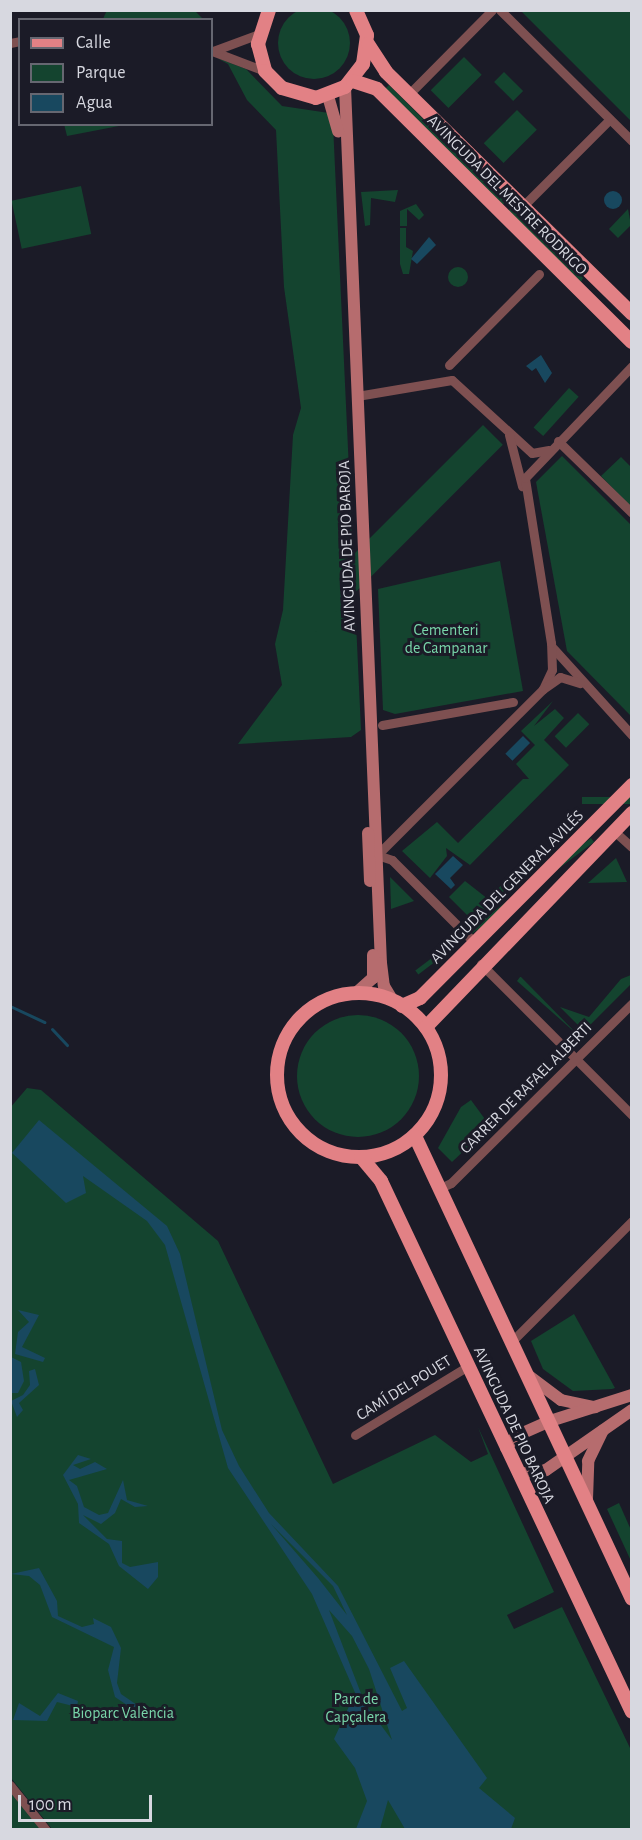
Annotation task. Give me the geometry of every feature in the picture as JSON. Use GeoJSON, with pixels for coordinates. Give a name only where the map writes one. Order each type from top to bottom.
{"type":"FeatureCollection","features":[{"type":"Feature","properties":{"kind":"main road"},"geometry":{"type":"LineString","coordinates":[[265,12],[259,34],[265,71],[292,94],[328,96],[349,84],[368,44],[361,12]]}},
{"type":"Feature","properties":{"kind":"main road","name":"AVINGUDA DEL MESTRE RODRIGO"},"geometry":{"type":"LineString","coordinates":[[368,44],[409,94],[632,314]]}},
{"type":"Feature","properties":{"kind":"main road","name":"AVINGUDA DEL MESTRE RODRIGO"},"geometry":{"type":"LineString","coordinates":[[349,84],[376,89],[632,342]]}},
{"type":"Feature","properties":{"kind":"main road","name":"AVINGUDA DE PIO BAROJA"},"geometry":{"type":"LineString","coordinates":[[349,84],[357,396],[382,978],[398,1003]]}},
{"type":"Feature","properties":{"kind":"main road","name":"AVINGUDA DE PIO BAROJA"},"geometry":{"type":"LineString","coordinates":[[328,96],[338,120],[373,963],[370,984],[355,994]]}},
{"type":"Feature","properties":{"kind":"main road","name":"AVINGUDA DEL GENERAL AVILÉS"},"geometry":{"type":"LineString","coordinates":[[398,1003],[420,998],[632,786]]}},
{"type":"Feature","properties":{"kind":"main road"},"geometry":{"type":"LineString","coordinates":[[426,1027],[481,964],[625,824]]}},
{"type":"Feature","properties":{"kind":"main road"},"geometry":{"type":"LineString","coordinates":[[355,994],[398,1003],[426,1027],[440,1060],[441,1084],[435,1107],[414,1136],[392,1150],[361,1158],[330,1152],[303,1136],[287,1117],[276,1082],[280,1050],[295,1023],[325,1000],[355,994]]}},
{"type":"Feature","properties":{"kind":"main road","name":"AVINGUDA DE PIO BAROJA"},"geometry":{"type":"LineString","coordinates":[[414,1136],[632,1599]]}},
{"type":"Feature","properties":{"kind":"main road","name":"AVINGUDA DE PIO BAROJA"},"geometry":{"type":"LineString","coordinates":[[361,1158],[381,1180],[632,1712]]}},
{"type":"Feature","properties":{"kind":"main road"},"geometry":{"type":"LineString","coordinates":[[522,1367],[560,1399],[602,1408]]}},
{"type":"Feature","properties":{"kind":"main road"},"geometry":{"type":"LineString","coordinates":[[506,1448],[516,1436],[547,1422],[602,1408],[632,1395]]}},
{"type":"Feature","properties":{"kind":"main road"},"geometry":{"type":"LineString","coordinates":[[519,1474],[535,1475],[609,1422],[632,1410]]}},
{"type":"Feature","properties":{"kind":"main road"},"geometry":{"type":"LineString","coordinates":[[588,1507],[588,1461],[609,1422]]}},
{"type":"Feature","properties":{"kind":"street"},"geometry":{"type":"LineString","coordinates":[[409,94],[492,10]]}},
{"type":"Feature","properties":{"kind":"street"},"geometry":{"type":"LineString","coordinates":[[500,10],[632,141]]}},
{"type":"Feature","properties":{"kind":"street"},"geometry":{"type":"LineString","coordinates":[[213,51],[259,34]]}},
{"type":"Feature","properties":{"kind":"street"},"geometry":{"type":"LineString","coordinates":[[213,51],[265,71]]}},
{"type":"Feature","properties":{"kind":"street"},"geometry":{"type":"LineString","coordinates":[[522,207],[610,119]]}},
{"type":"Feature","properties":{"kind":"street"},"geometry":{"type":"LineString","coordinates":[[449,365],[539,274]]}},
{"type":"Feature","properties":{"kind":"street"},"geometry":{"type":"LineString","coordinates":[[526,500],[525,478],[549,450],[630,368]]}},
{"type":"Feature","properties":{"kind":"street"},"geometry":{"type":"LineString","coordinates":[[357,396],[439,379],[457,382],[532,453],[549,450]]}},
{"type":"Feature","properties":{"kind":"street"},"geometry":{"type":"LineString","coordinates":[[507,430],[526,500],[551,643],[552,670],[543,689]]}},
{"type":"Feature","properties":{"kind":"street"},"geometry":{"type":"LineString","coordinates":[[558,441],[632,513]]}},
{"type":"Feature","properties":{"kind":"street"},"geometry":{"type":"LineString","coordinates":[[551,643],[580,683],[632,735]]}},
{"type":"Feature","properties":{"kind":"street"},"geometry":{"type":"LineString","coordinates":[[475,943],[392,860],[377,855],[543,689],[560,677],[580,683]]}},
{"type":"Feature","properties":{"kind":"street"},"geometry":{"type":"LineString","coordinates":[[382,725],[513,702]]}},
{"type":"Feature","properties":{"kind":"street"},"geometry":{"type":"LineString","coordinates":[[625,824],[632,847]]}},
{"type":"Feature","properties":{"kind":"street"},"geometry":{"type":"LineString","coordinates":[[481,964],[632,1115]]}},
{"type":"Feature","properties":{"kind":"street","name":"CARRER DE RAFAEL ALBERTI"},"geometry":{"type":"LineString","coordinates":[[438,1189],[452,1183],[632,1003]]}},
{"type":"Feature","properties":{"kind":"street"},"geometry":{"type":"LineString","coordinates":[[510,1343],[632,1221]]}},
{"type":"Feature","properties":{"kind":"street","name":"CAMÍ DEL POUET"},"geometry":{"type":"LineString","coordinates":[[356,1435],[468,1366]]}},
{"type":"Feature","properties":{"kind":"street"},"geometry":{"type":"LineString","coordinates":[[10,1785],[46,1830]]}},
{"type":"Feature","properties":{"kind":"green space"},"geometry":{"type":"Polygon","coordinates":[[[314,7],[328,10],[340,17],[347,29],[350,43],[347,57],[340,69],[328,76],[314,79],[300,76],[288,69],[281,57],[278,43],[281,29],[288,17],[300,10],[314,7]]]}},
{"type":"Feature","properties":{"kind":"green space"},"geometry":{"type":"Polygon","coordinates":[[[107,10],[195,11],[202,18],[103,18],[107,10]]]}},
{"type":"Feature","properties":{"kind":"green space"},"geometry":{"type":"Polygon","coordinates":[[[521,11],[631,11],[631,121],[521,11]]]}},
{"type":"Feature","properties":{"kind":"green space"},"geometry":{"type":"Polygon","coordinates":[[[464,57],[482,75],[448,108],[431,90],[464,57]]]}},
{"type":"Feature","properties":{"kind":"green space"},"geometry":{"type":"Polygon","coordinates":[[[217,58],[246,69],[282,106],[329,113],[333,124],[361,730],[351,737],[238,744],[282,685],[275,644],[283,610],[293,435],[301,408],[284,287],[276,130],[247,100],[228,64],[217,58]]]}},
{"type":"Feature","properties":{"kind":"green space"},"geometry":{"type":"Polygon","coordinates":[[[504,72],[523,91],[513,101],[494,82],[504,72]]]}},
{"type":"Feature","properties":{"kind":"green space"},"geometry":{"type":"Polygon","coordinates":[[[389,85],[506,202],[502,205],[385,89],[389,85]]]}},
{"type":"Feature","properties":{"kind":"green space"},"geometry":{"type":"Polygon","coordinates":[[[517,110],[537,130],[504,163],[484,143],[517,110]]]}},
{"type":"Feature","properties":{"kind":"green space"},"geometry":{"type":"Polygon","coordinates":[[[64,126],[119,126],[67,136],[64,126]]]}},
{"type":"Feature","properties":{"kind":"green space"},"geometry":{"type":"Polygon","coordinates":[[[81,186],[91,234],[22,249],[12,201],[81,186]]]}},
{"type":"Feature","properties":{"kind":"green space"},"geometry":{"type":"Polygon","coordinates":[[[398,190],[395,202],[371,198],[370,225],[365,226],[361,192],[398,190]]]}},
{"type":"Feature","properties":{"kind":"green space"},"geometry":{"type":"Polygon","coordinates":[[[416,204],[424,215],[419,220],[407,209],[407,226],[400,226],[400,211],[416,204]]]}},
{"type":"Feature","properties":{"kind":"green space"},"geometry":{"type":"Polygon","coordinates":[[[511,207],[583,278],[581,282],[508,211],[511,207]]]}},
{"type":"Feature","properties":{"kind":"green space"},"geometry":{"type":"Polygon","coordinates":[[[628,209],[631,225],[618,238],[609,229],[628,209]]]}},
{"type":"Feature","properties":{"kind":"green space"},"geometry":{"type":"Polygon","coordinates":[[[400,228],[406,228],[406,247],[413,251],[409,274],[403,274],[400,264],[400,228]]]}},
{"type":"Feature","properties":{"kind":"green space"},"geometry":{"type":"Polygon","coordinates":[[[458,267],[465,270],[468,277],[465,284],[458,287],[451,284],[448,277],[451,270],[458,267]]]}},
{"type":"Feature","properties":{"kind":"green space"},"geometry":{"type":"Polygon","coordinates":[[[569,388],[579,397],[543,436],[534,427],[569,388]]]}},
{"type":"Feature","properties":{"kind":"green space"},"geometry":{"type":"Polygon","coordinates":[[[483,425],[503,445],[316,631],[296,612],[483,425]]]}},
{"type":"Feature","properties":{"kind":"green space"},"geometry":{"type":"Polygon","coordinates":[[[562,456],[631,525],[631,716],[567,651],[536,482],[562,456]]]}},
{"type":"Feature","properties":{"kind":"green space"},"geometry":{"type":"Polygon","coordinates":[[[621,457],[631,467],[631,507],[601,476],[621,457]]]}},
{"type":"Feature","properties":{"kind":"green space","name":"Cementeri de Campanar"},"geometry":{"type":"Polygon","coordinates":[[[500,561],[523,691],[395,714],[383,710],[378,589],[500,561]]]}},
{"type":"Feature","properties":{"kind":"green space"},"geometry":{"type":"Polygon","coordinates":[[[553,701],[534,726],[555,709],[564,718],[544,740],[569,765],[470,865],[446,848],[447,856],[430,878],[402,851],[437,822],[458,843],[523,779],[529,779],[516,764],[535,745],[521,731],[553,701]]]}},
{"type":"Feature","properties":{"kind":"green space"},"geometry":{"type":"Polygon","coordinates":[[[578,713],[589,724],[566,748],[555,736],[578,713]]]}},
{"type":"Feature","properties":{"kind":"green space"},"geometry":{"type":"Polygon","coordinates":[[[582,797],[631,797],[631,804],[582,804],[582,797]]]}},
{"type":"Feature","properties":{"kind":"green space"},"geometry":{"type":"Polygon","coordinates":[[[591,838],[594,842],[418,974],[415,970],[591,838]]]}},
{"type":"Feature","properties":{"kind":"green space"},"geometry":{"type":"Polygon","coordinates":[[[616,858],[627,882],[588,883],[616,858]]]}},
{"type":"Feature","properties":{"kind":"green space"},"geometry":{"type":"Polygon","coordinates":[[[519,867],[527,868],[474,922],[449,897],[465,881],[488,899],[519,867]]]}},
{"type":"Feature","properties":{"kind":"green space"},"geometry":{"type":"Polygon","coordinates":[[[390,877],[414,901],[391,909],[390,877]]]}},
{"type":"Feature","properties":{"kind":"green space"},"geometry":{"type":"Polygon","coordinates":[[[631,975],[631,984],[584,1031],[560,1007],[589,1017],[621,979],[631,975]]]}},
{"type":"Feature","properties":{"kind":"green space"},"geometry":{"type":"Polygon","coordinates":[[[521,977],[579,1036],[517,981],[521,977]]]}},
{"type":"Feature","properties":{"kind":"green space"},"geometry":{"type":"Polygon","coordinates":[[[358,1015],[381,1020],[401,1033],[414,1053],[419,1076],[414,1099],[401,1119],[381,1132],[358,1137],[335,1132],[315,1119],[302,1099],[297,1076],[302,1053],[315,1033],[335,1020],[358,1015]]]}},
{"type":"Feature","properties":{"kind":"green space"},"geometry":{"type":"Polygon","coordinates":[[[27,1088],[41,1090],[218,1241],[333,1484],[435,1435],[471,1462],[488,1454],[478,1427],[554,1592],[507,1615],[514,1629],[562,1607],[631,1750],[631,1829],[52,1829],[11,1778],[10,1108],[27,1088]]]}},
{"type":"Feature","properties":{"kind":"green space"},"geometry":{"type":"Polygon","coordinates":[[[471,1100],[490,1126],[452,1162],[438,1148],[461,1107],[471,1100]]]}},
{"type":"Feature","properties":{"kind":"green space"},"geometry":{"type":"Polygon","coordinates":[[[574,1314],[615,1388],[573,1391],[543,1369],[531,1341],[574,1314]]]}},
{"type":"Feature","properties":{"kind":"green space"},"geometry":{"type":"Polygon","coordinates":[[[619,1503],[631,1530],[631,1561],[607,1509],[619,1503]]]}},
{"type":"Feature","properties":{"kind":"green space"},"geometry":{"type":"Polygon","coordinates":[[[10,1792],[19,1800],[40,1829],[11,1829],[10,1792]]]}},
{"type":"Feature","properties":{"kind":"water"},"geometry":{"type":"Polygon","coordinates":[[[609,191],[617,191],[622,196],[620,207],[609,209],[604,204],[604,196],[609,191]]]}},
{"type":"Feature","properties":{"kind":"water"},"geometry":{"type":"Polygon","coordinates":[[[429,237],[436,245],[417,264],[411,259],[429,237]]]}},
{"type":"Feature","properties":{"kind":"water"},"geometry":{"type":"Polygon","coordinates":[[[541,355],[552,373],[545,383],[536,368],[532,371],[526,366],[541,355]]]}},
{"type":"Feature","properties":{"kind":"water"},"geometry":{"type":"Polygon","coordinates":[[[523,736],[530,743],[512,761],[505,754],[523,736]]]}},
{"type":"Feature","properties":{"kind":"water"},"geometry":{"type":"Polygon","coordinates":[[[453,856],[463,865],[450,878],[455,885],[451,889],[435,874],[453,856]]]}},
{"type":"Feature","properties":{"kind":"water"},"geometry":{"type":"Polygon","coordinates":[[[39,1120],[167,1226],[180,1254],[222,1430],[239,1466],[269,1513],[338,1586],[402,1711],[407,1708],[390,1668],[404,1661],[487,1778],[479,1788],[515,1818],[511,1829],[405,1829],[388,1800],[380,1829],[356,1829],[367,1801],[355,1768],[334,1739],[351,1702],[360,1704],[312,1594],[228,1468],[165,1245],[147,1221],[83,1176],[86,1193],[66,1203],[12,1153],[39,1120]],[[271,1524],[318,1578],[347,1615],[333,1586],[271,1524]],[[329,1610],[365,1704],[392,1740],[369,1669],[352,1636],[329,1610]]]}},
{"type":"Feature","properties":{"kind":"water"},"geometry":{"type":"Polygon","coordinates":[[[18,1310],[39,1315],[22,1347],[45,1358],[43,1362],[15,1354],[18,1332],[29,1322],[18,1310]]]}},
{"type":"Feature","properties":{"kind":"water"},"geometry":{"type":"Polygon","coordinates":[[[11,1357],[21,1362],[24,1381],[18,1393],[11,1393],[11,1357]]]}},
{"type":"Feature","properties":{"kind":"water"},"geometry":{"type":"Polygon","coordinates":[[[35,1369],[39,1385],[19,1403],[23,1410],[17,1417],[11,1401],[23,1395],[30,1385],[29,1371],[35,1369]]]}},
{"type":"Feature","properties":{"kind":"water"},"geometry":{"type":"Polygon","coordinates":[[[78,1455],[91,1459],[73,1465],[80,1469],[95,1462],[107,1469],[69,1480],[77,1486],[84,1507],[99,1515],[108,1513],[123,1480],[127,1500],[148,1506],[135,1507],[121,1499],[115,1513],[101,1524],[83,1515],[107,1539],[122,1541],[122,1563],[130,1567],[158,1562],[158,1577],[148,1589],[119,1566],[109,1544],[79,1523],[78,1504],[63,1475],[78,1455]]]}},
{"type":"Feature","properties":{"kind":"water"},"geometry":{"type":"Polygon","coordinates":[[[39,1568],[57,1601],[58,1616],[82,1627],[94,1624],[93,1618],[111,1627],[121,1648],[117,1683],[121,1694],[137,1705],[133,1709],[115,1697],[108,1670],[114,1647],[52,1617],[40,1585],[29,1576],[11,1574],[39,1568]]]}},
{"type":"Feature","properties":{"kind":"water"},"geometry":{"type":"Polygon","coordinates":[[[58,1693],[78,1701],[77,1707],[57,1702],[47,1721],[13,1720],[19,1703],[40,1716],[58,1693]]]}},
{"type":"Feature","properties":{"kind":"waterway"},"geometry":{"type":"LineString","coordinates":[[10,1006],[44,1022]]}},
{"type":"Feature","properties":{"kind":"waterway"},"geometry":{"type":"LineString","coordinates":[[52,1029],[67,1045]]}},
{"type":"Feature","properties":{"kind":"park label","name":"Parc de Capçalera"},"geometry":{"type":"Point","coordinates":[356,1708]}},
{"type":"Feature","properties":{"kind":"park label","name":"Bioparc València"},"geometry":{"type":"Point","coordinates":[123,1713]}}]}
